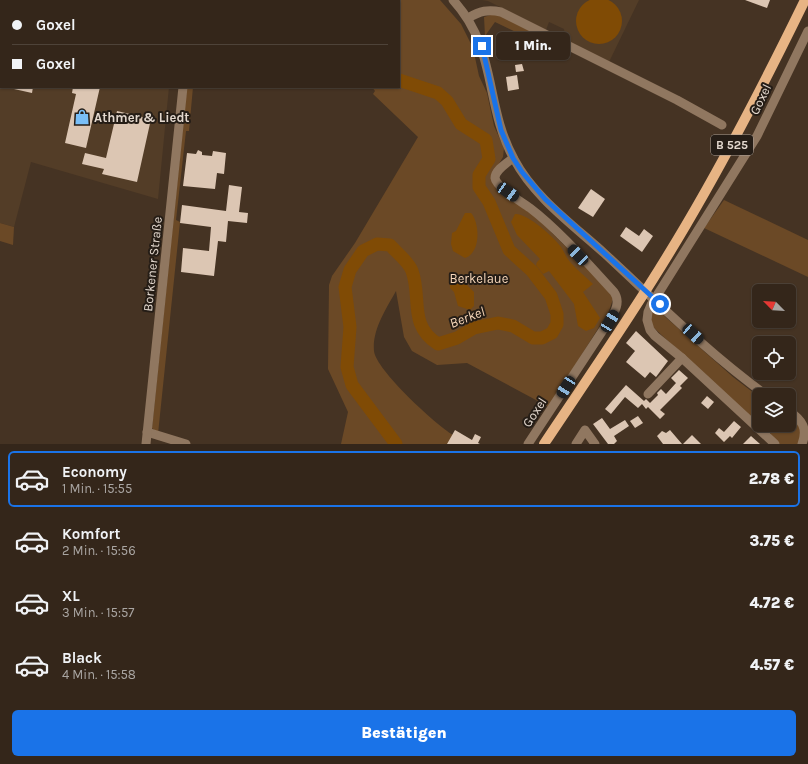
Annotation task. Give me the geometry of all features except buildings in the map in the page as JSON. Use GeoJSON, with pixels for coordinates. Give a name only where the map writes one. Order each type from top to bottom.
{"type":"FeatureCollection","features":[{"type":"Feature","properties":{"kind":"main road","name":"B 525"},"geometry":{"type":"LineString","coordinates":[[544,444],[640,300],[701,200],[753,105],[805,0]]}},
{"type":"Feature","properties":{"kind":"street"},"geometry":{"type":"LineString","coordinates":[[453,0],[468,18],[482,46],[501,130],[513,158],[525,177],[545,199],[630,277],[728,366],[757,388]]}},
{"type":"Feature","properties":{"kind":"street"},"geometry":{"type":"LineString","coordinates":[[468,18],[482,11],[490,10],[501,12],[677,100],[722,125]]}},
{"type":"Feature","properties":{"kind":"street","name":"Goxel"},"geometry":{"type":"LineString","coordinates":[[775,444],[650,330],[647,316],[655,299],[710,208],[757,136],[808,31]]}},
{"type":"Feature","properties":{"kind":"street","name":"Borkener Straße"},"geometry":{"type":"LineString","coordinates":[[146,444],[183,88]]}},
{"type":"Feature","properties":{"kind":"street","name":"Goxel"},"geometry":{"type":"LineString","coordinates":[[513,158],[496,173],[495,179],[499,185],[554,229],[617,296],[617,304],[610,321],[528,444]]}},
{"type":"Feature","properties":{"kind":"street"},"geometry":{"type":"LineString","coordinates":[[648,394],[682,358]]}},
{"type":"Feature","properties":{"kind":"street"},"geometry":{"type":"LineString","coordinates":[[796,416],[801,419],[805,425],[806,436],[802,444]]}},
{"type":"Feature","properties":{"kind":"street"},"geometry":{"type":"LineString","coordinates":[[576,444],[585,430],[595,444]]}},
{"type":"Feature","properties":{"kind":"street"},"geometry":{"type":"LineString","coordinates":[[148,432],[186,444]]}},
{"type":"Feature","properties":{"kind":"shaded area"},"geometry":{"type":"Polygon","coordinates":[[[595,-1],[603,-1],[612,2],[618,8],[622,21],[618,34],[612,40],[599,44],[586,40],[580,34],[576,21],[580,8],[586,2],[595,-1]]]}},
{"type":"Feature","properties":{"kind":"shaded area"},"geometry":{"type":"Polygon","coordinates":[[[482,0],[639,0],[609,62],[568,42],[564,29],[549,22],[546,30],[488,1],[482,0]]]}},
{"type":"Feature","properties":{"kind":"shaded area"},"geometry":{"type":"Polygon","coordinates":[[[0,88],[169,88],[158,199],[31,162],[14,227],[0,223],[0,88]]]}},
{"type":"Feature","properties":{"kind":"shaded area"},"geometry":{"type":"Polygon","coordinates":[[[465,213],[471,213],[474,218],[477,237],[474,250],[465,258],[453,251],[451,244],[452,233],[456,231],[465,213]]]}},
{"type":"Feature","properties":{"kind":"shaded area"},"geometry":{"type":"Polygon","coordinates":[[[515,214],[533,221],[553,237],[569,261],[593,284],[583,292],[600,318],[594,328],[586,331],[578,326],[574,304],[549,271],[543,274],[536,265],[540,259],[517,235],[511,222],[515,214]]]}},
{"type":"Feature","properties":{"kind":"shaded area"},"geometry":{"type":"Polygon","coordinates":[[[460,278],[474,292],[474,306],[470,310],[458,306],[454,292],[450,288],[450,282],[460,278]]]}},
{"type":"Feature","properties":{"kind":"green space","name":"Berkelaue"},"geometry":{"type":"Polygon","coordinates":[[[400,0],[440,0],[461,24],[473,48],[479,76],[487,93],[494,126],[504,148],[503,157],[491,177],[534,215],[609,290],[613,299],[609,311],[549,407],[467,363],[437,365],[412,351],[404,337],[396,291],[380,320],[375,335],[374,351],[377,360],[395,383],[421,409],[453,435],[448,444],[341,444],[348,412],[328,369],[329,285],[332,276],[355,243],[418,137],[373,94],[375,91],[373,88],[400,88],[400,0]]]}},
{"type":"Feature","properties":{"kind":"green space"},"geometry":{"type":"Polygon","coordinates":[[[497,13],[552,41],[549,48],[495,22],[485,36],[484,17],[497,13]]]}},
{"type":"Feature","properties":{"kind":"green space"},"geometry":{"type":"Polygon","coordinates":[[[187,88],[193,88],[189,131],[186,131],[176,220],[180,222],[158,434],[152,428],[187,88]]]}},
{"type":"Feature","properties":{"kind":"green space"},"geometry":{"type":"Polygon","coordinates":[[[724,200],[808,240],[808,277],[704,228],[724,200]]]}},
{"type":"Feature","properties":{"kind":"green space"},"geometry":{"type":"Polygon","coordinates":[[[0,223],[14,227],[13,245],[0,241],[0,223]]]}},
{"type":"Feature","properties":{"kind":"green space"},"geometry":{"type":"Polygon","coordinates":[[[653,306],[733,377],[752,392],[752,419],[653,327],[650,317],[653,306]]]}},
{"type":"Feature","properties":{"kind":"green space"},"geometry":{"type":"Polygon","coordinates":[[[796,420],[800,423],[801,441],[798,444],[779,444],[769,435],[772,432],[796,432],[796,420]]]}},
{"type":"Feature","properties":{"kind":"waterway","name":"Berkel"},"geometry":{"type":"LineString","coordinates":[[396,444],[352,385],[347,367],[350,327],[345,287],[350,270],[363,251],[377,244],[390,245],[408,264],[415,281],[419,320],[429,337],[438,344],[457,338],[474,328],[498,323],[513,326],[533,338],[542,338],[552,333],[557,324],[557,314],[551,296],[532,271],[509,250],[489,202],[479,187],[479,175],[489,159],[486,140],[461,124],[447,101],[438,93],[400,80]]}},
{"type":"Feature","properties":{"kind":"place","name":"Athmer & Liedt"},"geometry":{"type":"Point","coordinates":[82,117]}},
{"type":"Feature","properties":{"kind":"route"},"geometry":{"type":"LineString","coordinates":[[482,46],[496,114],[506,145],[517,165],[532,186],[545,199],[660,304]]}}]}
